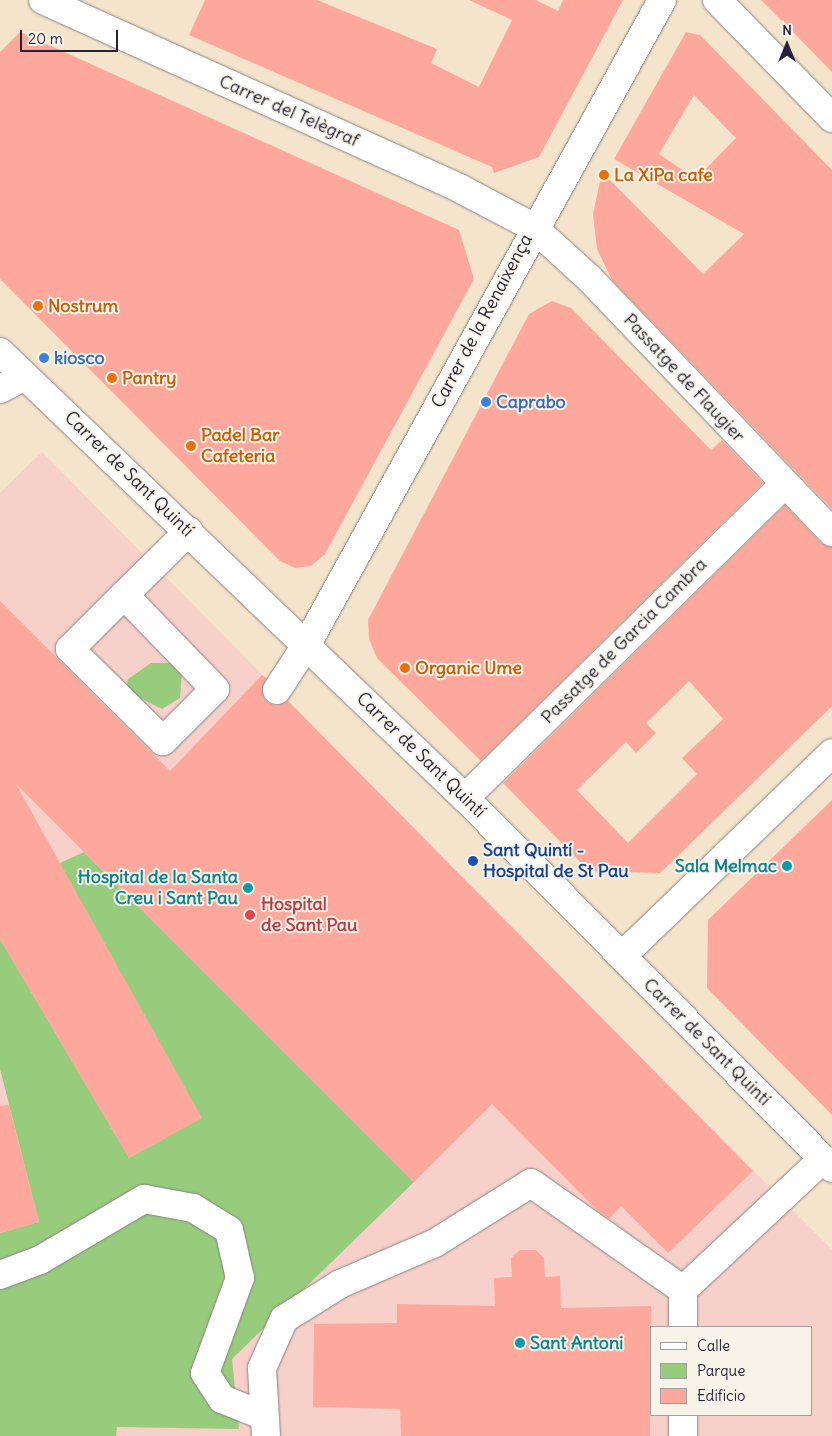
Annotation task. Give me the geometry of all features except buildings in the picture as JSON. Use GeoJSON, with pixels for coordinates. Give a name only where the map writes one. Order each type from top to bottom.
{"type":"FeatureCollection","features":[{"type":"Feature","properties":{"kind":"street","name":"Carrer del Telègraf"},"geometry":{"type":"LineString","coordinates":[[43,0],[459,188],[533,227]]}},
{"type":"Feature","properties":{"kind":"street","name":"Carrer de la Renaixença"},"geometry":{"type":"LineString","coordinates":[[277,690],[307,644],[533,227],[662,0]]}},
{"type":"Feature","properties":{"kind":"street"},"geometry":{"type":"LineString","coordinates":[[718,0],[832,118]]}},
{"type":"Feature","properties":{"kind":"street","name":"Passatge de Flaugier"},"geometry":{"type":"LineString","coordinates":[[533,227],[590,279],[784,484],[832,532]]}},
{"type":"Feature","properties":{"kind":"street","name":"Carrer de Sant Quintí"},"geometry":{"type":"LineString","coordinates":[[0,352],[307,644],[465,798],[827,1164]]}},
{"type":"Feature","properties":{"kind":"street"},"geometry":{"type":"LineString","coordinates":[[0,389],[25,376]]}},
{"type":"Feature","properties":{"kind":"street","name":"Passatge de Garcia Cambra"},"geometry":{"type":"LineString","coordinates":[[465,798],[784,484]]}},
{"type":"Feature","properties":{"kind":"street"},"geometry":{"type":"LineString","coordinates":[[124,596],[215,689],[157,747],[70,649],[189,531]]}},
{"type":"Feature","properties":{"kind":"street"},"geometry":{"type":"LineString","coordinates":[[622,956],[832,753]]}},
{"type":"Feature","properties":{"kind":"street"},"geometry":{"type":"LineString","coordinates":[[683,1326],[683,1290],[827,1164]]}},
{"type":"Feature","properties":{"kind":"street"},"geometry":{"type":"LineString","coordinates":[[265,1426],[262,1368],[284,1319],[340,1284],[435,1242],[531,1183],[683,1290]]}},
{"type":"Feature","properties":{"kind":"street"},"geometry":{"type":"LineString","coordinates":[[0,1275],[40,1260],[144,1199],[193,1208],[228,1230],[240,1278],[205,1373],[222,1399],[265,1426]]}},
{"type":"Feature","properties":{"kind":"street"},"geometry":{"type":"LineString","coordinates":[[683,1416],[683,1436]]}},
{"type":"Feature","properties":{"kind":"shaded area","name":"Hospital de Sant Pau"},"geometry":{"type":"Polygon","coordinates":[[[42,452],[832,1250],[832,1436],[0,1436],[0,493],[42,452]]]}},
{"type":"Feature","properties":{"kind":"green space"},"geometry":{"type":"Polygon","coordinates":[[[151,663],[172,663],[182,671],[180,698],[162,709],[126,691],[128,679],[151,663]]]}},
{"type":"Feature","properties":{"kind":"green space"},"geometry":{"type":"Polygon","coordinates":[[[84,852],[414,1182],[232,1359],[239,1429],[117,1427],[116,1436],[0,1436],[0,1233],[39,1222],[0,1069],[0,939],[129,1158],[201,1118],[58,864],[84,852]]]}},
{"type":"Feature","properties":{"kind":"place","name":"La XiPa cafe"},"geometry":{"type":"Point","coordinates":[604,175]}},
{"type":"Feature","properties":{"kind":"place","name":"Nostrum"},"geometry":{"type":"Point","coordinates":[38,306]}},
{"type":"Feature","properties":{"kind":"place","name":"kiosco"},"geometry":{"type":"Point","coordinates":[44,358]}},
{"type":"Feature","properties":{"kind":"place","name":"Pantry"},"geometry":{"type":"Point","coordinates":[112,378]}},
{"type":"Feature","properties":{"kind":"place","name":"Caprabo"},"geometry":{"type":"Point","coordinates":[486,402]}},
{"type":"Feature","properties":{"kind":"place","name":"Padel Bar Cafeteria"},"geometry":{"type":"Point","coordinates":[191,446]}},
{"type":"Feature","properties":{"kind":"place","name":"Organic Ume"},"geometry":{"type":"Point","coordinates":[405,668]}},
{"type":"Feature","properties":{"kind":"place","name":"Sant Quintí - Hospital de St Pau"},"geometry":{"type":"Point","coordinates":[473,861]}},
{"type":"Feature","properties":{"kind":"place","name":"Sala Melmac"},"geometry":{"type":"Point","coordinates":[787,866]}},
{"type":"Feature","properties":{"kind":"place","name":"Hospital de la Santa Creu i Sant Pau"},"geometry":{"type":"Point","coordinates":[248,888]}},
{"type":"Feature","properties":{"kind":"place","name":"Hospital de Sant Pau"},"geometry":{"type":"Point","coordinates":[250,915]}},
{"type":"Feature","properties":{"kind":"place","name":"Sant Antoni"},"geometry":{"type":"Point","coordinates":[520,1343]}}]}
